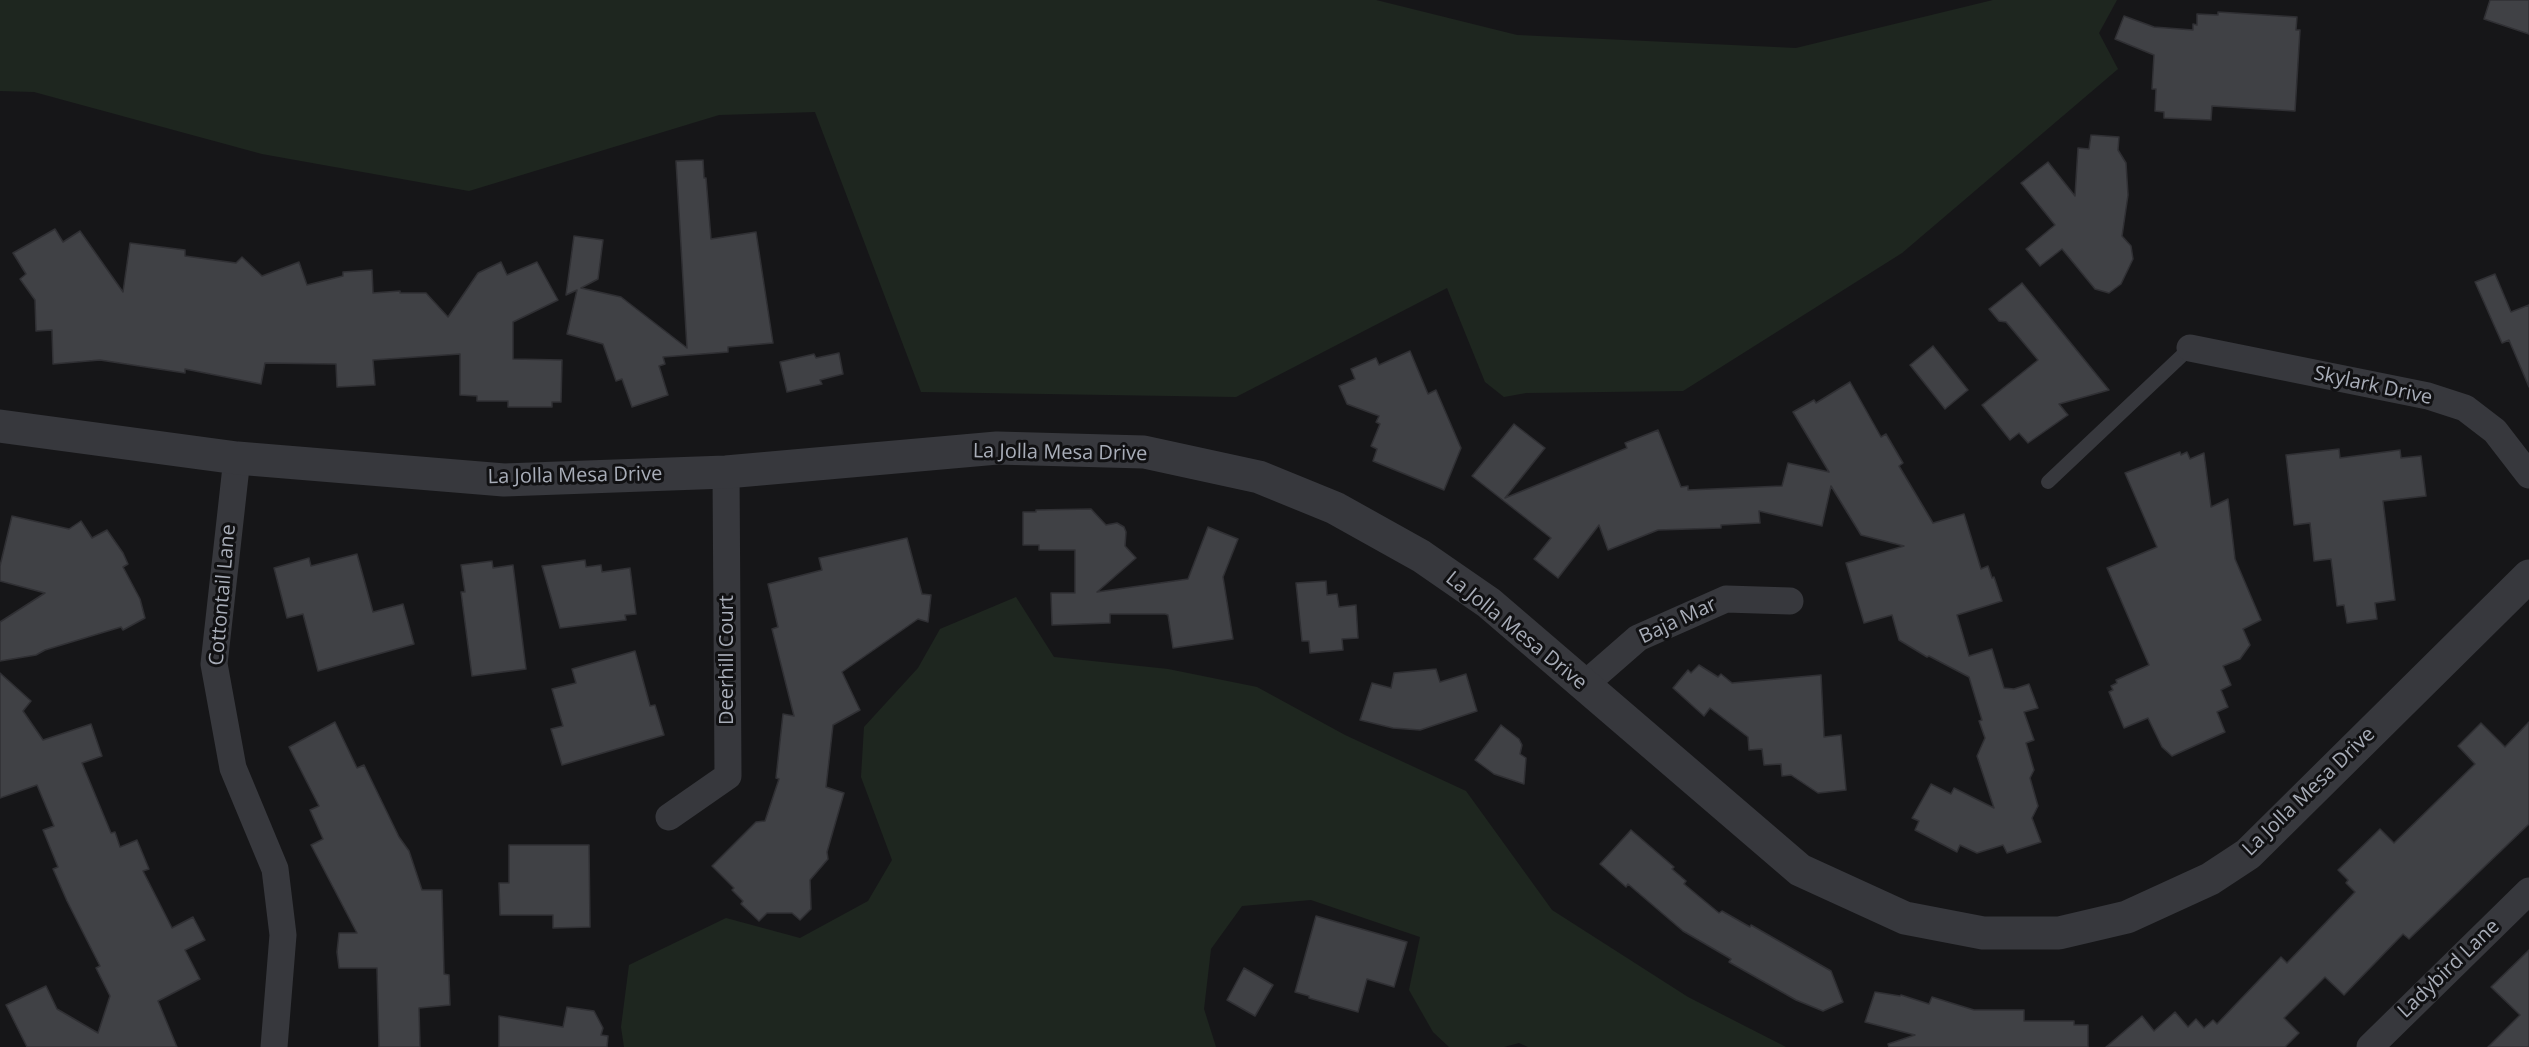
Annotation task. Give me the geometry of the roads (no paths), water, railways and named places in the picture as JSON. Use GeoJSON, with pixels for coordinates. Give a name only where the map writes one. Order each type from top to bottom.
{"type":"FeatureCollection","features":[{"type":"Feature","properties":{"kind":"street","name":"Skylark Drive"},"geometry":{"type":"LineString","coordinates":[[2190,348],[2428,396],[2465,408],[2495,431],[2529,475]]}},
{"type":"Feature","properties":{"kind":"street","name":"La Jolla Mesa Drive"},"geometry":{"type":"LineString","coordinates":[[0,426],[237,458],[504,480],[726,472],[996,448],[1144,452],[1259,477],[1335,508],[1421,556],[1489,603],[1800,870],[1905,918],[1983,933],[2059,933],[2127,916],[2210,879],[2248,854],[2529,576]]}},
{"type":"Feature","properties":{"kind":"street","name":"Cottontail Lane"},"geometry":{"type":"LineString","coordinates":[[237,458],[214,664],[233,768],[275,869],[283,935],[274,1047]]}},
{"type":"Feature","properties":{"kind":"street","name":"Deerhill Court"},"geometry":{"type":"LineString","coordinates":[[669,817],[728,776],[726,472]]}},
{"type":"Feature","properties":{"kind":"street","name":"Baja Mar"},"geometry":{"type":"LineString","coordinates":[[1583,686],[1638,638],[1726,600],[1790,601]]}},
{"type":"Feature","properties":{"kind":"street","name":"Ladybird Lane"},"geometry":{"type":"LineString","coordinates":[[2370,1047],[2529,891]]}},
{"type":"Feature","properties":{"kind":"lane"},"geometry":{"type":"LineString","coordinates":[[2048,482],[2190,348]]}}]}
